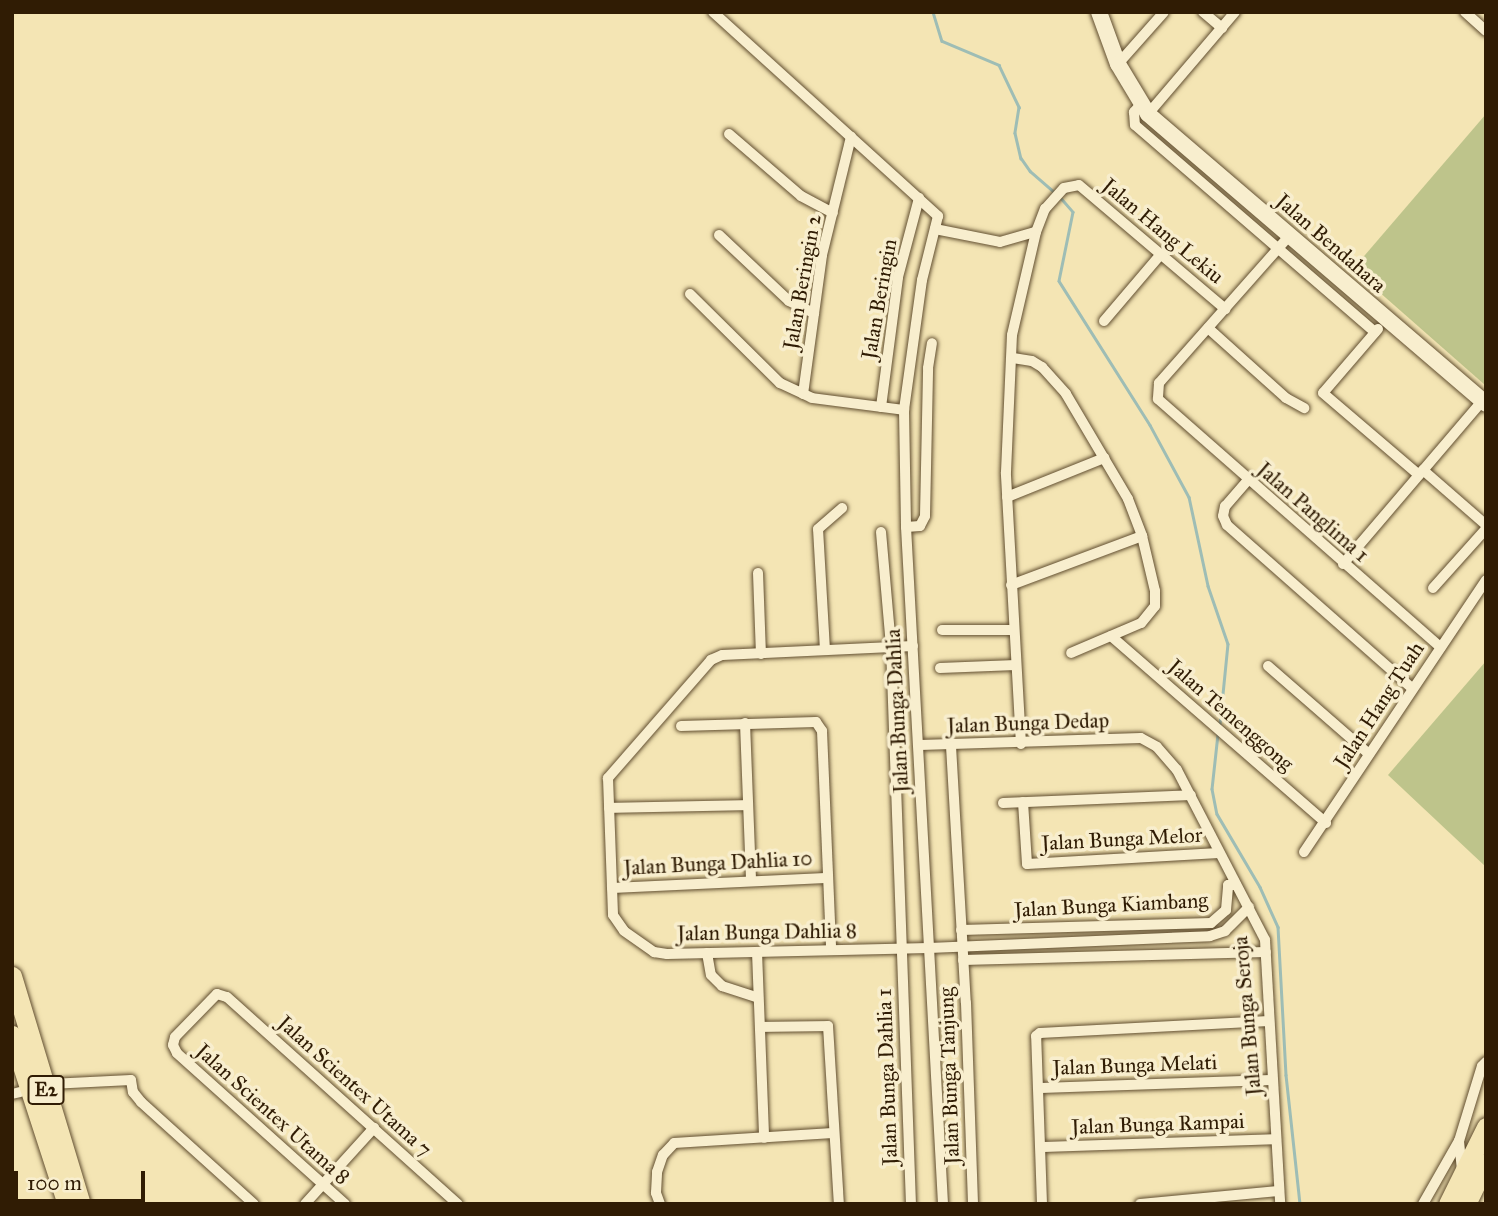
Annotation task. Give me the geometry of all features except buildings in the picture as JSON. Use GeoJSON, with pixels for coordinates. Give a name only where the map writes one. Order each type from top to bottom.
{"type":"FeatureCollection","features":[{"type":"Feature","properties":{"kind":"highway","name":"E2"},"geometry":{"type":"LineString","coordinates":[[12,976],[81,1204]]}},
{"type":"Feature","properties":{"kind":"highway","name":"E2"},"geometry":{"type":"LineString","coordinates":[[12,1035],[67,1204]]}},
{"type":"Feature","properties":{"kind":"highway"},"geometry":{"type":"LineString","coordinates":[[1448,1204],[1486,1127]]}},
{"type":"Feature","properties":{"kind":"highway"},"geometry":{"type":"LineString","coordinates":[[1466,1204],[1486,1163]]}},
{"type":"Feature","properties":{"kind":"street"},"geometry":{"type":"LineString","coordinates":[[713,12],[937,213],[936,224],[1000,242],[1036,232],[1012,335],[1007,497],[1021,744]]}},
{"type":"Feature","properties":{"kind":"street","name":"Jalan Bendahara"},"geometry":{"type":"LineString","coordinates":[[1099,12],[1118,64],[1145,109],[1484,402]]}},
{"type":"Feature","properties":{"kind":"street"},"geometry":{"type":"LineString","coordinates":[[1118,64],[1164,12]]}},
{"type":"Feature","properties":{"kind":"street"},"geometry":{"type":"LineString","coordinates":[[1203,12],[1222,28]]}},
{"type":"Feature","properties":{"kind":"street"},"geometry":{"type":"LineString","coordinates":[[1235,12],[1145,109],[1134,112],[1135,125],[1375,332]]}},
{"type":"Feature","properties":{"kind":"street"},"geometry":{"type":"LineString","coordinates":[[1465,12],[1486,31]]}},
{"type":"Feature","properties":{"kind":"street"},"geometry":{"type":"LineString","coordinates":[[729,134],[801,196],[833,213]]}},
{"type":"Feature","properties":{"kind":"street","name":"Jalan Beringin 2"},"geometry":{"type":"LineString","coordinates":[[803,394],[822,255],[851,136]]}},
{"type":"Feature","properties":{"kind":"street","name":"Jalan Hang Lekiu"},"geometry":{"type":"LineString","coordinates":[[1036,232],[1045,209],[1054,198],[1064,188],[1077,184],[1225,309]]}},
{"type":"Feature","properties":{"kind":"street","name":"Jalan Beringin"},"geometry":{"type":"LineString","coordinates":[[881,407],[898,277],[919,198]]}},
{"type":"Feature","properties":{"kind":"street","name":"Jalan Bunga Dahlia"},"geometry":{"type":"LineString","coordinates":[[936,224],[922,280],[904,410],[906,527],[943,1204]]}},
{"type":"Feature","properties":{"kind":"street"},"geometry":{"type":"LineString","coordinates":[[719,235],[789,301],[814,313]]}},
{"type":"Feature","properties":{"kind":"street"},"geometry":{"type":"LineString","coordinates":[[1290,235],[1208,328],[1286,398],[1304,408]]}},
{"type":"Feature","properties":{"kind":"street"},"geometry":{"type":"LineString","coordinates":[[1104,321],[1161,254]]}},
{"type":"Feature","properties":{"kind":"street"},"geometry":{"type":"LineString","coordinates":[[690,294],[779,383],[803,394],[904,410]]}},
{"type":"Feature","properties":{"kind":"street"},"geometry":{"type":"LineString","coordinates":[[1386,319],[1323,393],[1486,527],[1433,588]]}},
{"type":"Feature","properties":{"kind":"street","name":"Jalan Panglima 1"},"geometry":{"type":"LineString","coordinates":[[1208,328],[1159,383],[1156,393],[1161,404],[1440,647]]}},
{"type":"Feature","properties":{"kind":"street"},"geometry":{"type":"LineString","coordinates":[[906,527],[920,526],[925,516],[928,368],[932,343]]}},
{"type":"Feature","properties":{"kind":"street"},"geometry":{"type":"LineString","coordinates":[[1013,358],[1032,361],[1050,373],[1066,394],[1128,499],[1142,537],[1155,591],[1155,606],[1141,623],[1071,653]]}},
{"type":"Feature","properties":{"kind":"street"},"geometry":{"type":"LineString","coordinates":[[1343,564],[1484,402]]}},
{"type":"Feature","properties":{"kind":"street"},"geometry":{"type":"LineString","coordinates":[[1007,497],[1104,458]]}},
{"type":"Feature","properties":{"kind":"street"},"geometry":{"type":"LineString","coordinates":[[1248,480],[1225,506],[1223,516],[1227,525],[1412,688]]}},
{"type":"Feature","properties":{"kind":"street"},"geometry":{"type":"LineString","coordinates":[[825,650],[818,529],[842,508]]}},
{"type":"Feature","properties":{"kind":"street","name":"Jalan Bunga Dahlia 1"},"geometry":{"type":"LineString","coordinates":[[881,532],[891,646],[911,1204]]}},
{"type":"Feature","properties":{"kind":"street"},"geometry":{"type":"LineString","coordinates":[[1011,585],[1142,537]]}},
{"type":"Feature","properties":{"kind":"street"},"geometry":{"type":"LineString","coordinates":[[758,573],[761,654]]}},
{"type":"Feature","properties":{"kind":"street","name":"Jalan Hang Tuah"},"geometry":{"type":"LineString","coordinates":[[1304,852],[1326,823],[1368,754],[1486,580]]}},
{"type":"Feature","properties":{"kind":"street"},"geometry":{"type":"LineString","coordinates":[[942,631],[1014,630]]}},
{"type":"Feature","properties":{"kind":"street","name":"Jalan Temenggong"},"geometry":{"type":"LineString","coordinates":[[1111,636],[1326,823]]}},
{"type":"Feature","properties":{"kind":"street","name":"Jalan Bunga Dahlia 8"},"geometry":{"type":"LineString","coordinates":[[913,646],[722,655],[711,660],[608,778],[612,888],[616,921],[638,943],[654,952],[901,949],[1210,936],[1225,931],[1249,907]]}},
{"type":"Feature","properties":{"kind":"street"},"geometry":{"type":"LineString","coordinates":[[940,668],[1016,665]]}},
{"type":"Feature","properties":{"kind":"street"},"geometry":{"type":"LineString","coordinates":[[1268,666],[1368,754]]}},
{"type":"Feature","properties":{"kind":"street"},"geometry":{"type":"LineString","coordinates":[[681,726],[816,722],[822,731],[831,950]]}},
{"type":"Feature","properties":{"kind":"street"},"geometry":{"type":"LineString","coordinates":[[746,723],[751,881]]}},
{"type":"Feature","properties":{"kind":"street","name":"Jalan Bunga Dedap"},"geometry":{"type":"LineString","coordinates":[[920,745],[1021,744],[1138,738]]}},
{"type":"Feature","properties":{"kind":"street","name":"Jalan Bunga Seroja"},"geometry":{"type":"LineString","coordinates":[[1138,738],[1157,747],[1166,756],[1191,795],[1219,853],[1261,928],[1266,952],[1280,1204]]}},
{"type":"Feature","properties":{"kind":"street","name":"Jalan Bunga Tanjung"},"geometry":{"type":"LineString","coordinates":[[951,746],[973,1204]]}},
{"type":"Feature","properties":{"kind":"street"},"geometry":{"type":"LineString","coordinates":[[1003,803],[1191,795]]}},
{"type":"Feature","properties":{"kind":"street","name":"Jalan Bunga Melor"},"geometry":{"type":"LineString","coordinates":[[1023,802],[1027,864],[1219,853]]}},
{"type":"Feature","properties":{"kind":"street"},"geometry":{"type":"LineString","coordinates":[[609,808],[748,804]]}},
{"type":"Feature","properties":{"kind":"street","name":"Jalan Bunga Dahlia 10"},"geometry":{"type":"LineString","coordinates":[[612,888],[826,878]]}},
{"type":"Feature","properties":{"kind":"street","name":"Jalan Bunga Kiambang"},"geometry":{"type":"LineString","coordinates":[[961,930],[1211,923],[1226,910],[1228,885],[1236,885]]}},
{"type":"Feature","properties":{"kind":"street"},"geometry":{"type":"LineString","coordinates":[[757,952],[764,1138]]}},
{"type":"Feature","properties":{"kind":"street"},"geometry":{"type":"LineString","coordinates":[[963,960],[1266,952]]}},
{"type":"Feature","properties":{"kind":"street"},"geometry":{"type":"LineString","coordinates":[[707,953],[711,975],[722,986],[758,998]]}},
{"type":"Feature","properties":{"kind":"street","name":"Jalan Scientex Utama 7"},"geometry":{"type":"LineString","coordinates":[[177,1053],[173,1045],[175,1037],[209,999],[216,993],[228,997],[458,1204]]}},
{"type":"Feature","properties":{"kind":"street"},"geometry":{"type":"LineString","coordinates":[[1042,1204],[1036,1037],[1045,1031],[1269,1021]]}},
{"type":"Feature","properties":{"kind":"street"},"geometry":{"type":"LineString","coordinates":[[760,1027],[828,1026],[839,1204]]}},
{"type":"Feature","properties":{"kind":"street","name":"Jalan Scientex Utama 8"},"geometry":{"type":"LineString","coordinates":[[177,1053],[345,1204]]}},
{"type":"Feature","properties":{"kind":"street"},"geometry":{"type":"LineString","coordinates":[[1423,1204],[1459,1141],[1482,1066],[1486,1062]]}},
{"type":"Feature","properties":{"kind":"street"},"geometry":{"type":"LineString","coordinates":[[50,1084],[131,1080],[133,1092],[141,1102],[254,1204]]}},
{"type":"Feature","properties":{"kind":"street","name":"Jalan Bunga Melati"},"geometry":{"type":"LineString","coordinates":[[1039,1088],[1273,1080]]}},
{"type":"Feature","properties":{"kind":"street"},"geometry":{"type":"LineString","coordinates":[[305,1204],[373,1128]]}},
{"type":"Feature","properties":{"kind":"street"},"geometry":{"type":"LineString","coordinates":[[660,1204],[656,1193],[657,1172],[663,1155],[674,1143],[833,1133]]}},
{"type":"Feature","properties":{"kind":"street","name":"Jalan Bunga Rampai"},"geometry":{"type":"LineString","coordinates":[[1041,1147],[1276,1139]]}},
{"type":"Feature","properties":{"kind":"street"},"geometry":{"type":"LineString","coordinates":[[1459,1141],[1462,1175]]}},
{"type":"Feature","properties":{"kind":"street"},"geometry":{"type":"LineString","coordinates":[[1140,1204],[1278,1191]]}},
{"type":"Feature","properties":{"kind":"green space"},"geometry":{"type":"Polygon","coordinates":[[[1486,114],[1486,383],[1485,385],[1353,269],[1486,114]]]}},
{"type":"Feature","properties":{"kind":"green space"},"geometry":{"type":"Polygon","coordinates":[[[1486,661],[1486,867],[1388,775],[1486,661]]]}},
{"type":"Feature","properties":{"kind":"waterway"},"geometry":{"type":"LineString","coordinates":[[933,12],[942,41],[999,65],[1019,107],[1015,133],[1021,158],[1030,171],[1056,194]]}},
{"type":"Feature","properties":{"kind":"waterway"},"geometry":{"type":"LineString","coordinates":[[1061,198],[1073,212],[1059,281],[1150,425],[1189,497],[1208,586],[1228,644],[1220,724]]}},
{"type":"Feature","properties":{"kind":"waterway"},"geometry":{"type":"LineString","coordinates":[[1218,734],[1212,789],[1217,814],[1260,887],[1278,927],[1286,1075],[1300,1204]]}}]}
